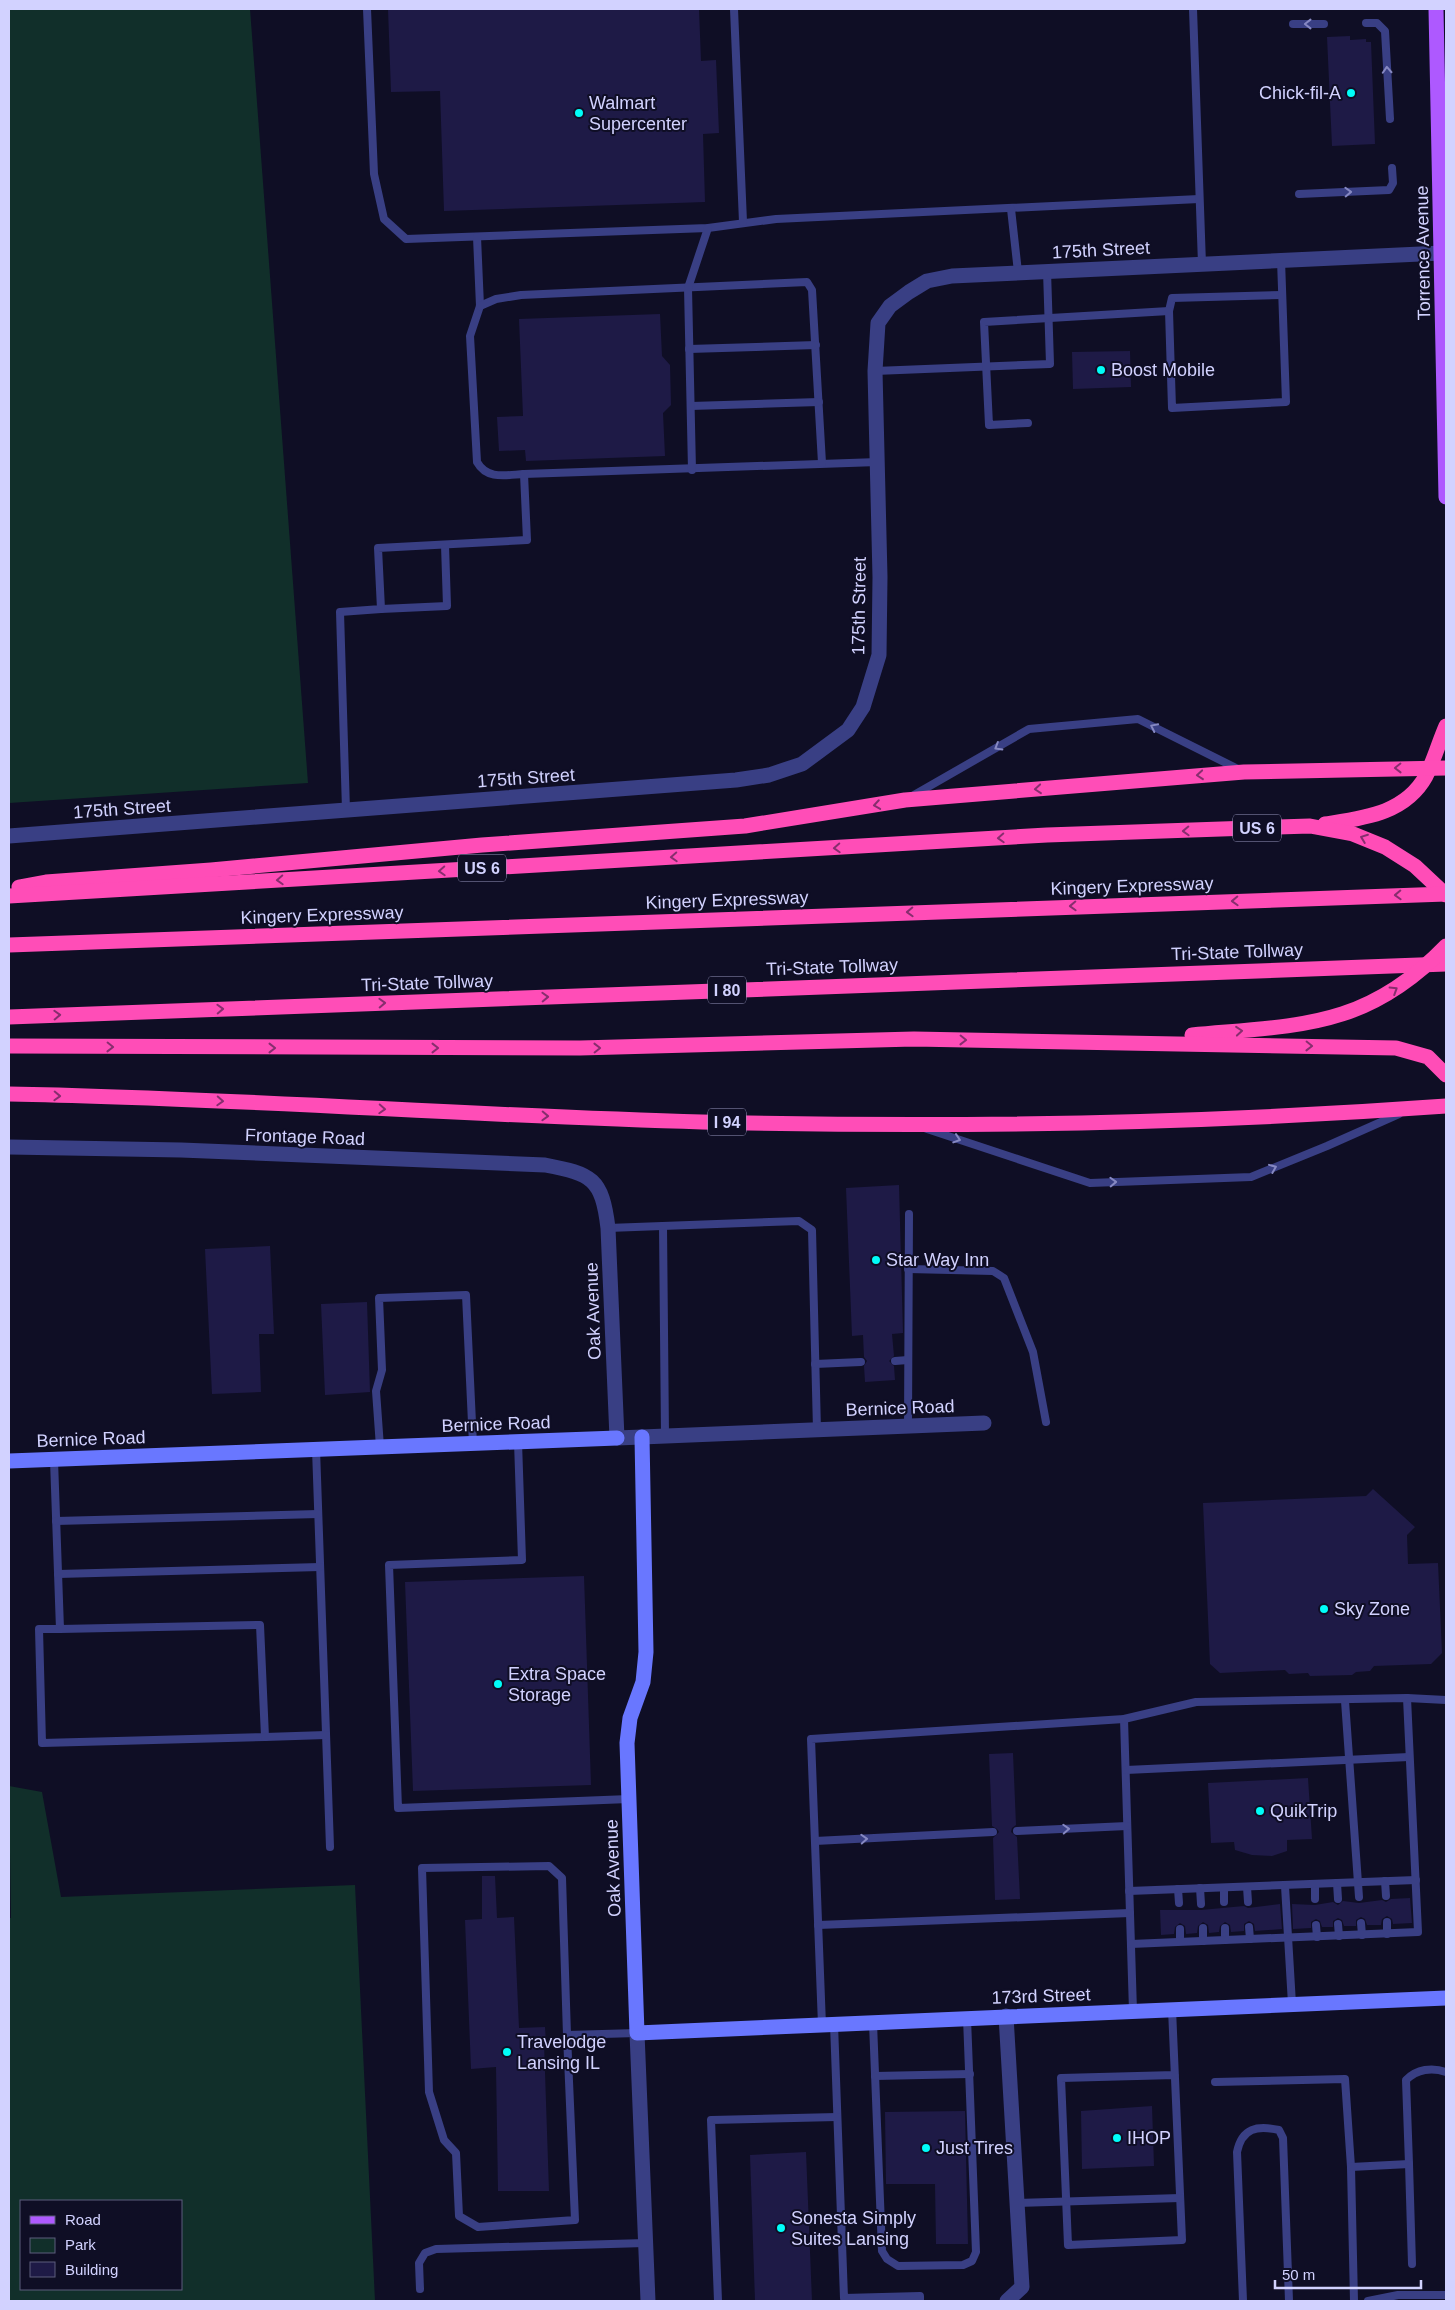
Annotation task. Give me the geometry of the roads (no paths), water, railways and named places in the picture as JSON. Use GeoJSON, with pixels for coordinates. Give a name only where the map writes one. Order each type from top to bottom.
{"type":"FeatureCollection","features":[{"type":"Feature","properties":{"kind":"highway"},"geometry":{"type":"LineString","coordinates":[[1310,826],[1381,813],[1408,798],[1426,776],[1446,726]]}},
{"type":"Feature","properties":{"kind":"highway"},"geometry":{"type":"LineString","coordinates":[[9,888],[46,882],[211,870],[482,845],[745,826],[905,800],[1244,772],[1446,768]]}},
{"type":"Feature","properties":{"kind":"highway","name":"US 6"},"geometry":{"type":"LineString","coordinates":[[9,896],[1047,836],[1310,826],[1353,834],[1386,847],[1415,866],[1446,894]]}},
{"type":"Feature","properties":{"kind":"highway","name":"Kingery Expressway"},"geometry":{"type":"LineString","coordinates":[[9,945],[1446,894]]}},
{"type":"Feature","properties":{"kind":"highway"},"geometry":{"type":"LineString","coordinates":[[1121,1042],[1308,1024],[1335,1018],[1359,1009],[1400,986],[1413,977],[1446,946]]}},
{"type":"Feature","properties":{"kind":"highway","name":"Tri-State Tollway"},"geometry":{"type":"LineString","coordinates":[[9,1017],[1446,964]]}},
{"type":"Feature","properties":{"kind":"highway"},"geometry":{"type":"LineString","coordinates":[[9,1046],[580,1048],[914,1040],[1121,1042],[1396,1048],[1428,1057],[1446,1075]]}},
{"type":"Feature","properties":{"kind":"highway","name":"I 94"},"geometry":{"type":"LineString","coordinates":[[9,1094],[204,1100],[522,1116],[694,1122],[911,1124],[1128,1121],[1446,1106]]}},
{"type":"Feature","properties":{"kind":"main road","name":"Torrence Avenue"},"geometry":{"type":"LineString","coordinates":[[1436,9],[1446,497]]}},
{"type":"Feature","properties":{"kind":"street","name":"175th Street"},"geometry":{"type":"LineString","coordinates":[[9,836],[736,780],[769,775],[802,764],[848,730],[863,707],[879,655],[878,462],[875,371],[878,323],[890,306],[927,281],[952,276],[1442,253]]}},
{"type":"Feature","properties":{"kind":"street","name":"Frontage Road"},"geometry":{"type":"LineString","coordinates":[[9,1147],[181,1150],[545,1165],[577,1171],[588,1176],[595,1184]]}},
{"type":"Feature","properties":{"kind":"street","name":"Oak Avenue"},"geometry":{"type":"LineString","coordinates":[[595,1184],[605,1206],[608,1228],[617,1438]]}},
{"type":"Feature","properties":{"kind":"street","name":"Bernice Road"},"geometry":{"type":"LineString","coordinates":[[9,1461],[984,1424]]}},
{"type":"Feature","properties":{"kind":"street","name":"Oak Avenue"},"geometry":{"type":"LineString","coordinates":[[642,1437],[646,1652],[643,1682],[630,1718],[627,1743],[648,2301]]}},
{"type":"Feature","properties":{"kind":"street","name":"173rd Street"},"geometry":{"type":"LineString","coordinates":[[638,2033],[1446,1998]]}},
{"type":"Feature","properties":{"kind":"street"},"geometry":{"type":"LineString","coordinates":[[1006,2016],[1022,2287],[1006,2301]]}},
{"type":"Feature","properties":{"kind":"lane"},"geometry":{"type":"LineString","coordinates":[[367,9],[374,174],[384,219],[406,239],[708,228],[776,219],[1199,199]]}},
{"type":"Feature","properties":{"kind":"lane"},"geometry":{"type":"LineString","coordinates":[[734,9],[744,222]]}},
{"type":"Feature","properties":{"kind":"lane"},"geometry":{"type":"LineString","coordinates":[[1193,9],[1202,264]]}},
{"type":"Feature","properties":{"kind":"lane"},"geometry":{"type":"LineString","coordinates":[[1366,24],[1376,23],[1385,31],[1390,119]]}},
{"type":"Feature","properties":{"kind":"lane"},"geometry":{"type":"LineString","coordinates":[[1293,24],[1324,24]]}},
{"type":"Feature","properties":{"kind":"lane"},"geometry":{"type":"LineString","coordinates":[[1299,194],[1389,190],[1393,183],[1392,168]]}},
{"type":"Feature","properties":{"kind":"lane"},"geometry":{"type":"LineString","coordinates":[[1011,208],[1018,272]]}},
{"type":"Feature","properties":{"kind":"lane"},"geometry":{"type":"LineString","coordinates":[[692,470],[688,288],[708,228]]}},
{"type":"Feature","properties":{"kind":"lane"},"geometry":{"type":"LineString","coordinates":[[477,237],[480,306],[470,336],[477,462],[482,470],[491,475],[692,470],[878,462]]}},
{"type":"Feature","properties":{"kind":"lane"},"geometry":{"type":"LineString","coordinates":[[1281,260],[1286,402],[1172,408],[1169,311],[1172,298],[1282,295]]}},
{"type":"Feature","properties":{"kind":"lane"},"geometry":{"type":"LineString","coordinates":[[875,371],[1050,364],[1047,318],[1047,271]]}},
{"type":"Feature","properties":{"kind":"lane"},"geometry":{"type":"LineString","coordinates":[[480,306],[496,299],[521,295],[807,282],[812,290],[822,463]]}},
{"type":"Feature","properties":{"kind":"lane"},"geometry":{"type":"LineString","coordinates":[[1028,423],[989,425],[984,322],[1169,311]]}},
{"type":"Feature","properties":{"kind":"lane"},"geometry":{"type":"LineString","coordinates":[[689,349],[816,345]]}},
{"type":"Feature","properties":{"kind":"lane"},"geometry":{"type":"LineString","coordinates":[[691,406],[818,402]]}},
{"type":"Feature","properties":{"kind":"lane"},"geometry":{"type":"LineString","coordinates":[[380,610],[378,548],[527,540],[524,474]]}},
{"type":"Feature","properties":{"kind":"lane"},"geometry":{"type":"LineString","coordinates":[[346,810],[340,612],[447,606],[444,545]]}},
{"type":"Feature","properties":{"kind":"lane"},"geometry":{"type":"LineString","coordinates":[[905,800],[1029,728],[1138,719],[1244,772]]}},
{"type":"Feature","properties":{"kind":"lane"},"geometry":{"type":"LineString","coordinates":[[911,1124],[1090,1183],[1251,1177],[1410,1109]]}},
{"type":"Feature","properties":{"kind":"lane"},"geometry":{"type":"LineString","coordinates":[[908,1426],[909,1214]]}},
{"type":"Feature","properties":{"kind":"lane"},"geometry":{"type":"LineString","coordinates":[[608,1228],[799,1221],[812,1230],[817,1430]]}},
{"type":"Feature","properties":{"kind":"lane"},"geometry":{"type":"LineString","coordinates":[[663,1226],[665,1436]]}},
{"type":"Feature","properties":{"kind":"lane"},"geometry":{"type":"LineString","coordinates":[[908,1269],[993,1271],[1004,1278],[1033,1352],[1046,1422]]}},
{"type":"Feature","properties":{"kind":"lane"},"geometry":{"type":"LineString","coordinates":[[380,1447],[376,1391],[382,1370],[379,1298],[466,1295],[473,1444]]}},
{"type":"Feature","properties":{"kind":"lane"},"geometry":{"type":"LineString","coordinates":[[895,1361],[908,1360]]}},
{"type":"Feature","properties":{"kind":"lane"},"geometry":{"type":"LineString","coordinates":[[815,1364],[861,1362]]}},
{"type":"Feature","properties":{"kind":"lane"},"geometry":{"type":"LineString","coordinates":[[518,1442],[522,1560],[389,1565],[398,1808],[629,1799]]}},
{"type":"Feature","properties":{"kind":"lane"},"geometry":{"type":"LineString","coordinates":[[316,1449],[330,1847]]}},
{"type":"Feature","properties":{"kind":"lane"},"geometry":{"type":"LineString","coordinates":[[54,1460],[60,1629]]}},
{"type":"Feature","properties":{"kind":"lane"},"geometry":{"type":"LineString","coordinates":[[56,1521],[318,1514]]}},
{"type":"Feature","properties":{"kind":"lane"},"geometry":{"type":"LineString","coordinates":[[58,1574],[320,1567]]}},
{"type":"Feature","properties":{"kind":"lane"},"geometry":{"type":"LineString","coordinates":[[265,1737],[260,1625],[39,1629],[42,1743],[326,1736]]}},
{"type":"Feature","properties":{"kind":"lane"},"geometry":{"type":"LineString","coordinates":[[1131,1944],[1288,1937],[1362,1936],[1418,1932],[1407,1698]]}},
{"type":"Feature","properties":{"kind":"lane"},"geometry":{"type":"LineString","coordinates":[[920,2301],[920,2296],[844,2298],[837,2117],[818,1925],[811,1739],[1124,1719],[1196,1702],[1407,1698],[1446,1700]]}},
{"type":"Feature","properties":{"kind":"lane"},"geometry":{"type":"LineString","coordinates":[[1345,1700],[1358,1898]]}},
{"type":"Feature","properties":{"kind":"lane"},"geometry":{"type":"LineString","coordinates":[[1124,1719],[1133,2011]]}},
{"type":"Feature","properties":{"kind":"lane"},"geometry":{"type":"LineString","coordinates":[[1126,1770],[1349,1758],[1409,1757]]}},
{"type":"Feature","properties":{"kind":"lane"},"geometry":{"type":"LineString","coordinates":[[1017,1831],[1127,1826]]}},
{"type":"Feature","properties":{"kind":"lane"},"geometry":{"type":"LineString","coordinates":[[815,1841],[993,1832]]}},
{"type":"Feature","properties":{"kind":"lane"},"geometry":{"type":"LineString","coordinates":[[549,1866],[562,1878],[567,2035],[575,2220],[478,2227],[459,2216],[456,2153],[444,2140],[429,2092],[422,1868],[549,1866]]}},
{"type":"Feature","properties":{"kind":"lane"},"geometry":{"type":"LineString","coordinates":[[1129,1891],[1416,1880]]}},
{"type":"Feature","properties":{"kind":"lane"},"geometry":{"type":"LineString","coordinates":[[1385,1881],[1386,1896]]}},
{"type":"Feature","properties":{"kind":"lane"},"geometry":{"type":"LineString","coordinates":[[1337,1883],[1338,1898]]}},
{"type":"Feature","properties":{"kind":"lane"},"geometry":{"type":"LineString","coordinates":[[1314,1884],[1315,1899]]}},
{"type":"Feature","properties":{"kind":"lane"},"geometry":{"type":"LineString","coordinates":[[1285,1886],[1292,2004]]}},
{"type":"Feature","properties":{"kind":"lane"},"geometry":{"type":"LineString","coordinates":[[1247,1887],[1248,1902]]}},
{"type":"Feature","properties":{"kind":"lane"},"geometry":{"type":"LineString","coordinates":[[1200,1888],[1202,1904]]}},
{"type":"Feature","properties":{"kind":"lane"},"geometry":{"type":"LineString","coordinates":[[1224,1888],[1224,1902]]}},
{"type":"Feature","properties":{"kind":"lane"},"geometry":{"type":"LineString","coordinates":[[1178,1889],[1179,1903]]}},
{"type":"Feature","properties":{"kind":"lane"},"geometry":{"type":"LineString","coordinates":[[818,1925],[1130,1913]]}},
{"type":"Feature","properties":{"kind":"lane"},"geometry":{"type":"LineString","coordinates":[[1387,1922],[1387,1934]]}},
{"type":"Feature","properties":{"kind":"lane"},"geometry":{"type":"LineString","coordinates":[[1361,1923],[1362,1936]]}},
{"type":"Feature","properties":{"kind":"lane"},"geometry":{"type":"LineString","coordinates":[[1338,1924],[1339,1936]]}},
{"type":"Feature","properties":{"kind":"lane"},"geometry":{"type":"LineString","coordinates":[[1316,1925],[1317,1937]]}},
{"type":"Feature","properties":{"kind":"lane"},"geometry":{"type":"LineString","coordinates":[[1249,1927],[1250,1939]]}},
{"type":"Feature","properties":{"kind":"lane"},"geometry":{"type":"LineString","coordinates":[[1203,1928],[1203,1941]]}},
{"type":"Feature","properties":{"kind":"lane"},"geometry":{"type":"LineString","coordinates":[[1225,1928],[1226,1940]]}},
{"type":"Feature","properties":{"kind":"lane"},"geometry":{"type":"LineString","coordinates":[[1180,1930],[1180,1942]]}},
{"type":"Feature","properties":{"kind":"lane"},"geometry":{"type":"LineString","coordinates":[[1172,2009],[1175,2075],[1180,2198],[1182,2240],[1068,2244],[1061,2078],[1175,2075]]}},
{"type":"Feature","properties":{"kind":"lane"},"geometry":{"type":"LineString","coordinates":[[873,2023],[882,2251],[887,2259],[898,2266],[963,2265],[972,2261],[976,2252],[967,2018]]}},
{"type":"Feature","properties":{"kind":"lane"},"geometry":{"type":"LineString","coordinates":[[567,2035],[638,2033]]}},
{"type":"Feature","properties":{"kind":"lane"},"geometry":{"type":"LineString","coordinates":[[1412,2264],[1406,2080],[1420,2071],[1434,2069],[1446,2072]]}},
{"type":"Feature","properties":{"kind":"lane"},"geometry":{"type":"LineString","coordinates":[[875,2076],[970,2074]]}},
{"type":"Feature","properties":{"kind":"lane"},"geometry":{"type":"LineString","coordinates":[[1215,2082],[1345,2079],[1351,2166],[1354,2301]]}},
{"type":"Feature","properties":{"kind":"lane"},"geometry":{"type":"LineString","coordinates":[[718,2301],[711,2120],[837,2117]]}},
{"type":"Feature","properties":{"kind":"lane"},"geometry":{"type":"LineString","coordinates":[[1243,2301],[1237,2152],[1239,2141],[1244,2134],[1250,2130],[1269,2128],[1279,2130],[1283,2138],[1290,2301]]}},
{"type":"Feature","properties":{"kind":"lane"},"geometry":{"type":"LineString","coordinates":[[1351,2166],[1410,2164]]}},
{"type":"Feature","properties":{"kind":"lane"},"geometry":{"type":"LineString","coordinates":[[1017,2203],[1180,2198]]}},
{"type":"Feature","properties":{"kind":"lane"},"geometry":{"type":"LineString","coordinates":[[420,2289],[419,2263],[425,2253],[436,2249],[646,2243]]}},
{"type":"Feature","properties":{"kind":"lane"},"geometry":{"type":"LineString","coordinates":[[1368,2301],[1398,2295],[1446,2294]]}},
{"type":"Feature","properties":{"kind":"place","name":"Chick-fil-A"},"geometry":{"type":"Point","coordinates":[1351,93]}},
{"type":"Feature","properties":{"kind":"place","name":"Walmart Supercenter"},"geometry":{"type":"Point","coordinates":[579,113]}},
{"type":"Feature","properties":{"kind":"place","name":"Boost Mobile"},"geometry":{"type":"Point","coordinates":[1101,370]}},
{"type":"Feature","properties":{"kind":"place","name":"Star Way Inn"},"geometry":{"type":"Point","coordinates":[876,1260]}},
{"type":"Feature","properties":{"kind":"place","name":"Sky Zone"},"geometry":{"type":"Point","coordinates":[1324,1609]}},
{"type":"Feature","properties":{"kind":"place","name":"Extra Space Storage"},"geometry":{"type":"Point","coordinates":[498,1684]}},
{"type":"Feature","properties":{"kind":"place","name":"QuikTrip"},"geometry":{"type":"Point","coordinates":[1260,1811]}},
{"type":"Feature","properties":{"kind":"place","name":"Travelodge Lansing IL"},"geometry":{"type":"Point","coordinates":[507,2052]}},
{"type":"Feature","properties":{"kind":"place","name":"IHOP"},"geometry":{"type":"Point","coordinates":[1117,2138]}},
{"type":"Feature","properties":{"kind":"place","name":"Just Tires"},"geometry":{"type":"Point","coordinates":[926,2148]}},
{"type":"Feature","properties":{"kind":"place","name":"Sonesta Simply Suites Lansing"},"geometry":{"type":"Point","coordinates":[781,2228]}}]}
